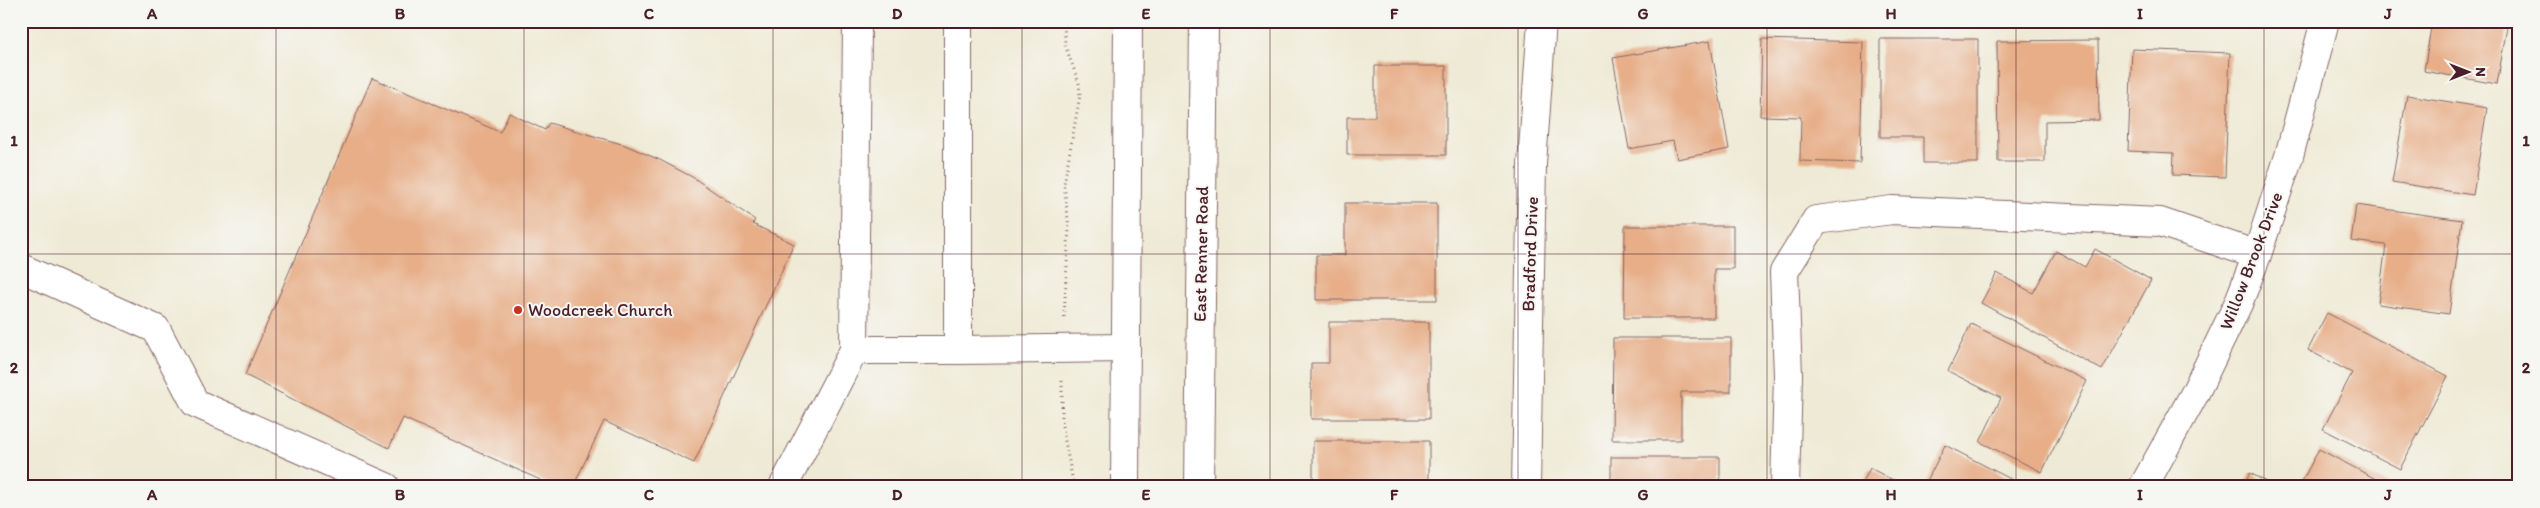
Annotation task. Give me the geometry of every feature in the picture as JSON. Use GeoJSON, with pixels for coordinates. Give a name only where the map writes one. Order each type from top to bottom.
{"type":"FeatureCollection","features":[{"type":"Feature","properties":{"kind":"street"},"geometry":{"type":"LineString","coordinates":[[783,487],[854,350],[857,21]]}},
{"type":"Feature","properties":{"kind":"street"},"geometry":{"type":"LineString","coordinates":[[958,21],[958,350]]}},
{"type":"Feature","properties":{"kind":"street"},"geometry":{"type":"LineString","coordinates":[[1125,487],[1128,21]]}},
{"type":"Feature","properties":{"kind":"street","name":"East Renner Road"},"geometry":{"type":"LineString","coordinates":[[1200,487],[1204,21]]}},
{"type":"Feature","properties":{"kind":"street","name":"Bradford Drive"},"geometry":{"type":"LineString","coordinates":[[1526,487],[1532,164],[1542,21]]}},
{"type":"Feature","properties":{"kind":"street","name":"Willow Brook Drive"},"geometry":{"type":"LineString","coordinates":[[2143,487],[2195,393],[2238,304],[2257,254],[2289,156],[2325,21]]}},
{"type":"Feature","properties":{"kind":"street"},"geometry":{"type":"LineString","coordinates":[[1786,487],[1788,375],[1784,272],[1816,220],[1892,210],[2160,222],[2257,254]]}},
{"type":"Feature","properties":{"kind":"street"},"geometry":{"type":"LineString","coordinates":[[21,268],[156,329],[195,403],[386,487]]}},
{"type":"Feature","properties":{"kind":"street"},"geometry":{"type":"LineString","coordinates":[[854,350],[1126,348]]}},
{"type":"Feature","properties":{"kind":"path"},"geometry":{"type":"LineString","coordinates":[[1064,21],[1065,45],[1079,83],[1080,94],[1064,184],[1069,228],[1062,349],[1062,426],[1074,487]]}},
{"type":"Feature","properties":{"kind":"building"},"geometry":{"type":"Polygon","coordinates":[[[2432,21],[2508,21],[2497,84],[2424,71],[2432,21]]]}},
{"type":"Feature","properties":{"kind":"building"},"geometry":{"type":"Polygon","coordinates":[[[1762,39],[1863,42],[1860,163],[1800,161],[1801,117],[1760,116],[1762,39]]]}},
{"type":"Feature","properties":{"kind":"building"},"geometry":{"type":"Polygon","coordinates":[[[1880,39],[1978,39],[1978,163],[1923,163],[1923,137],[1880,137],[1880,39]]]}},
{"type":"Feature","properties":{"kind":"building"},"geometry":{"type":"Polygon","coordinates":[[[2098,40],[2099,120],[2045,121],[2045,162],[1998,162],[1997,41],[2098,40]]]}},
{"type":"Feature","properties":{"kind":"building"},"geometry":{"type":"Polygon","coordinates":[[[1710,41],[1729,149],[1677,159],[1673,141],[1629,149],[1613,58],[1710,41]]]}},
{"type":"Feature","properties":{"kind":"building"},"geometry":{"type":"Polygon","coordinates":[[[2132,49],[2230,53],[2225,177],[2173,175],[2174,153],[2128,151],[2132,49]]]}},
{"type":"Feature","properties":{"kind":"building"},"geometry":{"type":"Polygon","coordinates":[[[1375,66],[1446,66],[1446,155],[1347,155],[1347,117],[1375,117],[1375,66]]]}},
{"type":"Feature","properties":{"kind":"building","name":"Woodcreek Church"},"geometry":{"type":"Polygon","coordinates":[[[372,78],[500,132],[509,113],[545,130],[549,123],[625,145],[660,160],[694,178],[755,220],[753,224],[794,244],[694,463],[604,421],[573,487],[556,487],[403,418],[389,448],[245,375],[372,78]]]}},
{"type":"Feature","properties":{"kind":"building"},"geometry":{"type":"Polygon","coordinates":[[[2407,95],[2487,108],[2473,195],[2392,182],[2407,95]]]}},
{"type":"Feature","properties":{"kind":"building"},"geometry":{"type":"Polygon","coordinates":[[[1345,203],[1437,203],[1437,300],[1316,300],[1316,255],[1345,255],[1345,203]]]}},
{"type":"Feature","properties":{"kind":"building"},"geometry":{"type":"Polygon","coordinates":[[[2356,205],[2462,220],[2449,314],[2378,304],[2386,245],[2351,241],[2356,205]]]}},
{"type":"Feature","properties":{"kind":"building"},"geometry":{"type":"Polygon","coordinates":[[[1625,226],[1733,226],[1733,269],[1714,269],[1714,318],[1624,318],[1625,226]]]}},
{"type":"Feature","properties":{"kind":"building"},"geometry":{"type":"Polygon","coordinates":[[[2095,249],[2151,280],[2102,370],[1981,303],[1997,273],[2033,293],[2056,251],[2085,267],[2095,249]]]}},
{"type":"Feature","properties":{"kind":"building"},"geometry":{"type":"Polygon","coordinates":[[[2327,313],[2448,376],[2400,469],[2323,429],[2352,373],[2308,350],[2327,313]]]}},
{"type":"Feature","properties":{"kind":"building"},"geometry":{"type":"Polygon","coordinates":[[[1329,322],[1429,322],[1429,419],[1311,419],[1311,363],[1329,363],[1329,322]]]}},
{"type":"Feature","properties":{"kind":"building"},"geometry":{"type":"Polygon","coordinates":[[[1971,324],[2087,381],[2042,472],[1980,442],[2001,398],[1948,371],[1971,324]]]}},
{"type":"Feature","properties":{"kind":"building"},"geometry":{"type":"Polygon","coordinates":[[[1613,338],[1731,338],[1731,392],[1681,392],[1681,440],[1612,440],[1613,338]]]}},
{"type":"Feature","properties":{"kind":"building"},"geometry":{"type":"Polygon","coordinates":[[[1313,441],[1429,441],[1429,487],[1313,487],[1313,441]]]}},
{"type":"Feature","properties":{"kind":"building"},"geometry":{"type":"Polygon","coordinates":[[[1945,445],[2026,487],[1924,487],[1945,445]]]}},
{"type":"Feature","properties":{"kind":"building"},"geometry":{"type":"Polygon","coordinates":[[[2319,449],[2391,487],[2299,487],[2319,449]]]}},
{"type":"Feature","properties":{"kind":"building"},"geometry":{"type":"Polygon","coordinates":[[[1611,457],[1720,457],[1720,487],[1611,487],[1611,457]]]}},
{"type":"Feature","properties":{"kind":"building"},"geometry":{"type":"Polygon","coordinates":[[[1870,468],[1906,487],[1861,487],[1870,468]]]}},
{"type":"Feature","properties":{"kind":"building"},"geometry":{"type":"Polygon","coordinates":[[[2250,473],[2275,487],[2243,487],[2250,473]]]}},
{"type":"Feature","properties":{"kind":"place","name":"Woodcreek Church"},"geometry":{"type":"Point","coordinates":[518,310]}}]}
